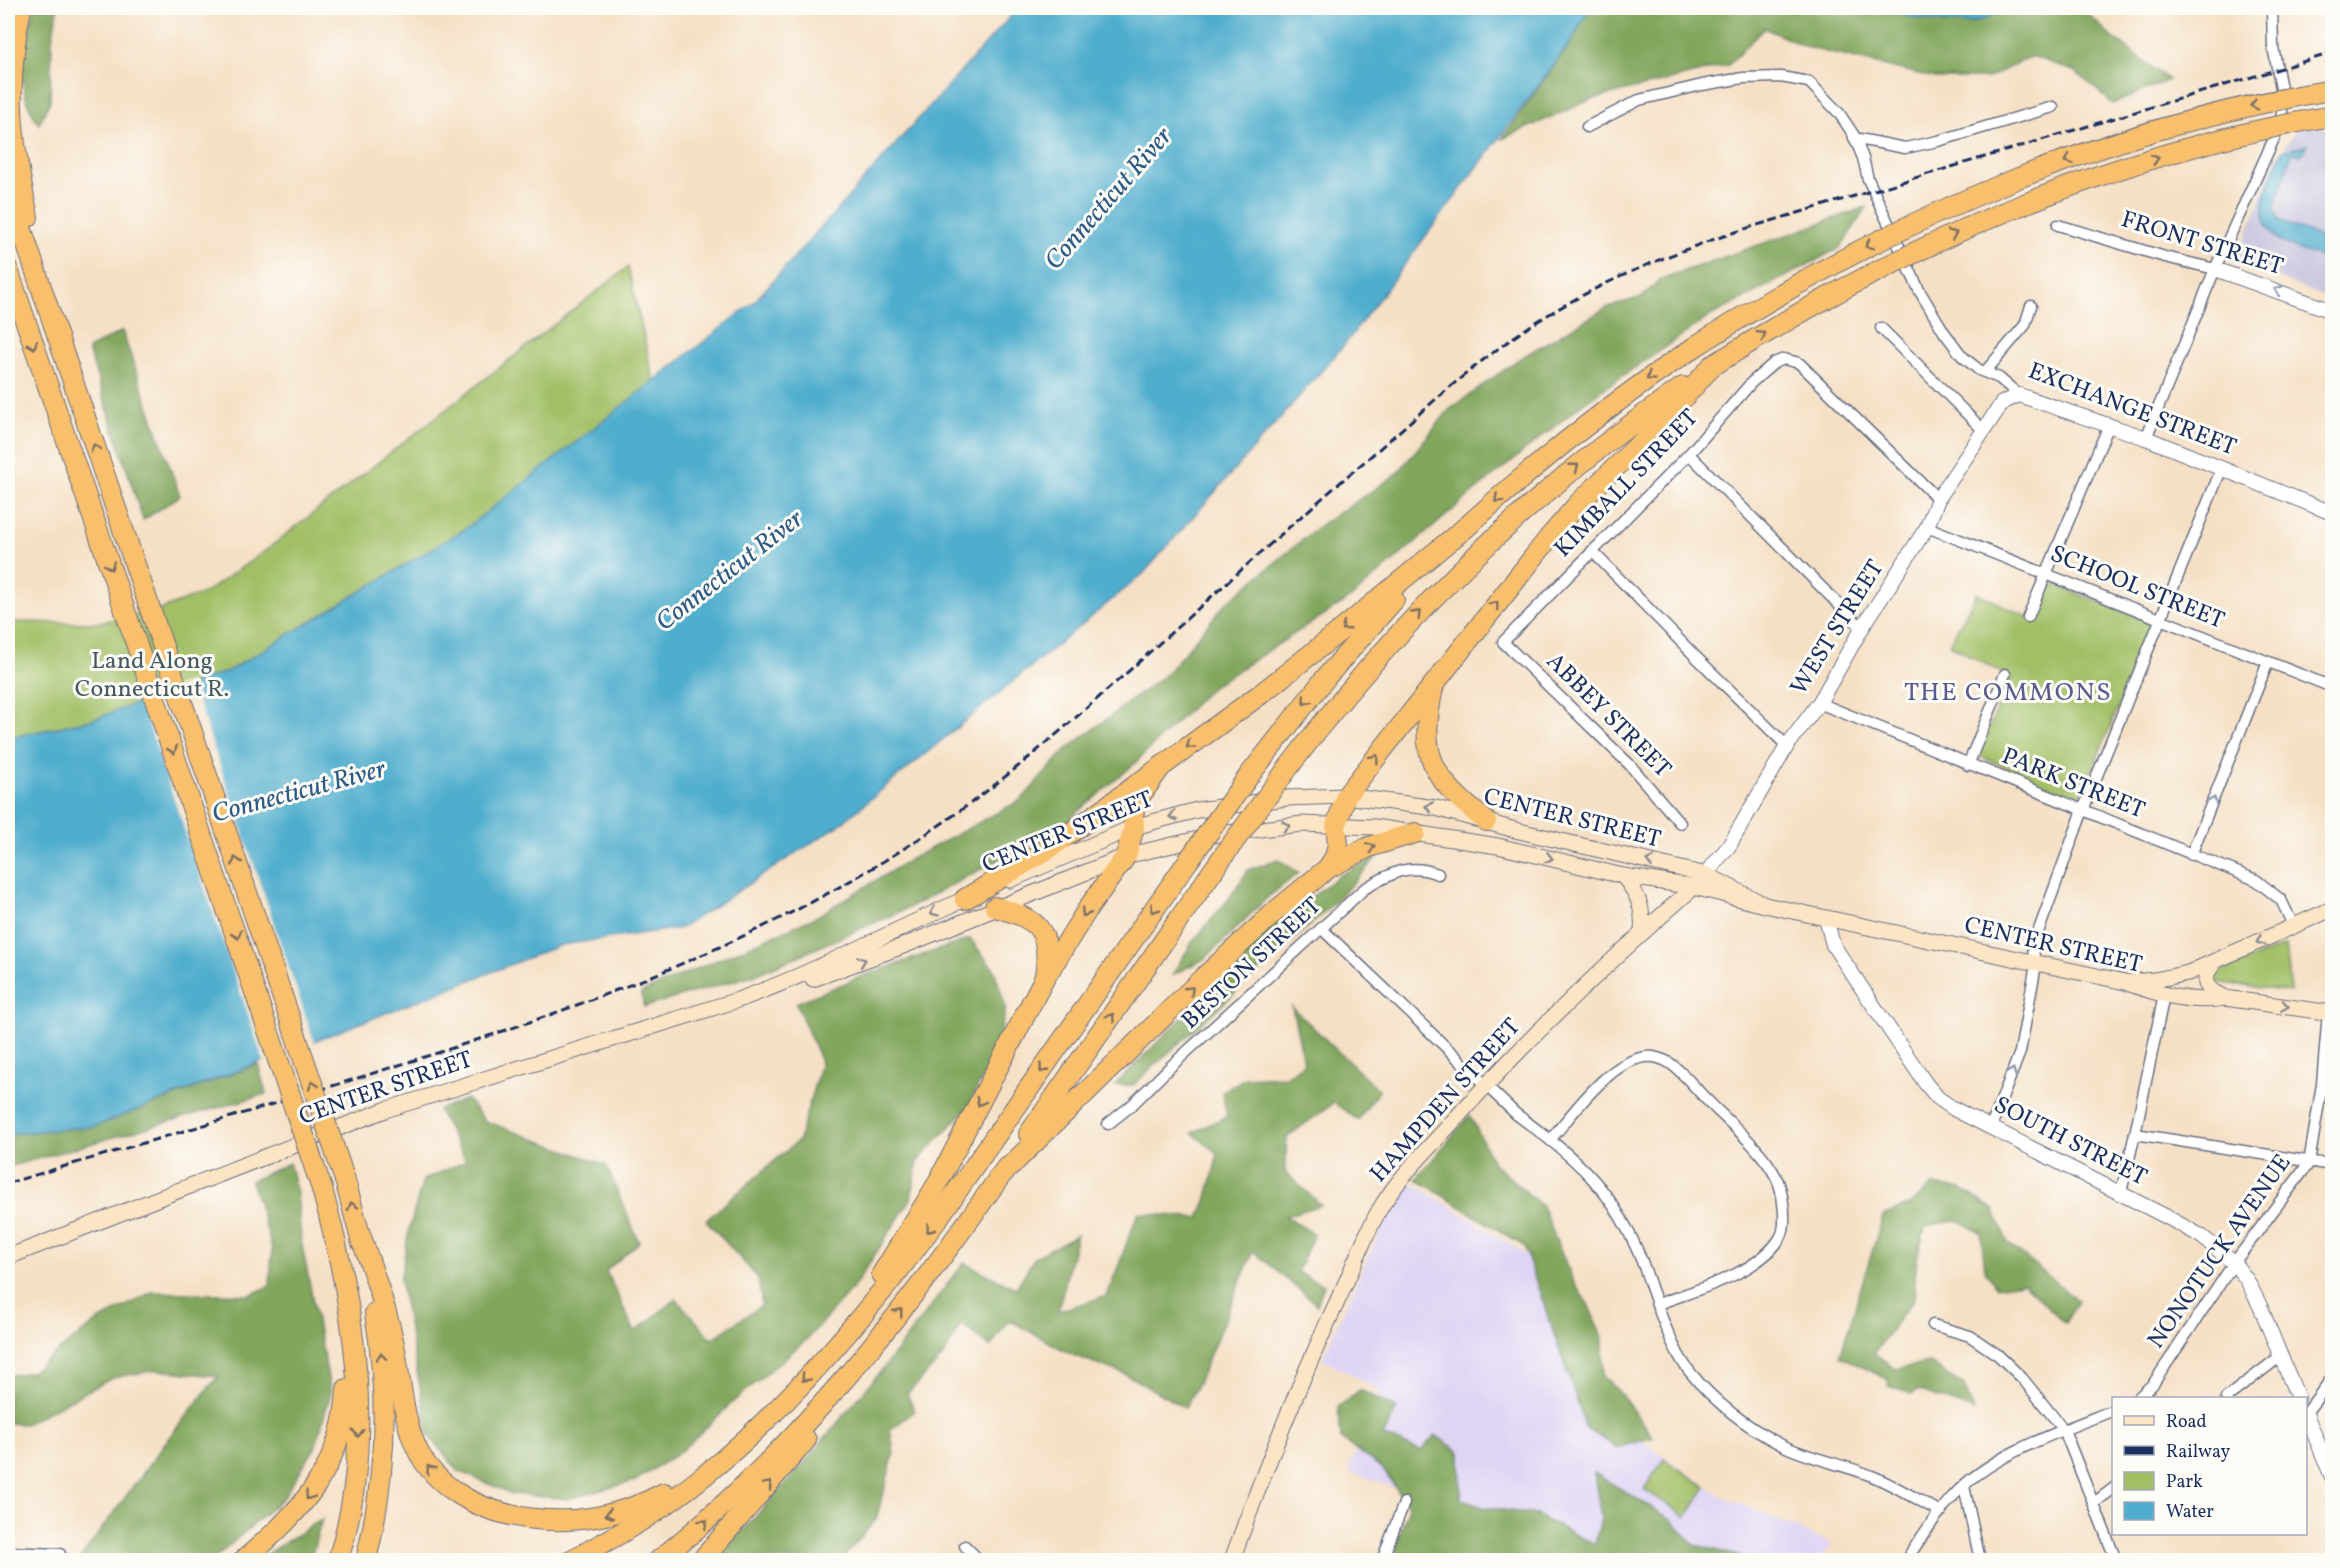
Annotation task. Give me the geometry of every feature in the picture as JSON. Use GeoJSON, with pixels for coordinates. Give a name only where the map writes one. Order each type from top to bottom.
{"type":"FeatureCollection","features":[{"type":"Feature","properties":{"kind":"highway"},"geometry":{"type":"LineString","coordinates":[[21,8],[12,67],[12,127],[46,301]]}},
{"type":"Feature","properties":{"kind":"highway"},"geometry":{"type":"LineString","coordinates":[[965,899],[1050,848],[1160,768],[1340,631],[1581,429],[1631,391],[1699,344],[1797,283],[1909,225],[2084,154],[2181,123],[2242,107],[2332,90]]}},
{"type":"Feature","properties":{"kind":"highway"},"geometry":{"type":"LineString","coordinates":[[659,1560],[708,1520],[752,1479],[809,1419],[862,1357],[930,1273],[1285,772],[1378,656],[1464,565],[1525,510],[1588,457],[1712,366],[1844,287],[1911,253],[2018,207],[2132,166],[2248,132],[2332,116]]}},
{"type":"Feature","properties":{"kind":"highway"},"geometry":{"type":"LineString","coordinates":[[8,189],[345,1180],[358,1231],[379,1337],[384,1419],[383,1460],[378,1500],[366,1560]]}},
{"type":"Feature","properties":{"kind":"highway"},"geometry":{"type":"LineString","coordinates":[[8,270],[322,1189],[339,1257],[352,1337],[358,1419],[355,1478],[349,1518],[338,1560]]}},
{"type":"Feature","properties":{"kind":"highway"},"geometry":{"type":"LineString","coordinates":[[8,283],[24,319]]}},
{"type":"Feature","properties":{"kind":"highway"},"geometry":{"type":"LineString","coordinates":[[1328,868],[1335,857],[1338,844],[1336,826],[1346,796],[1548,539],[1579,503],[1661,423],[1712,366]]}},
{"type":"Feature","properties":{"kind":"highway"},"geometry":{"type":"LineString","coordinates":[[571,1560],[623,1532],[705,1476],[750,1435],[832,1349],[899,1270],[936,1221],[1188,861],[1300,709],[1412,580],[1471,523]]}},
{"type":"Feature","properties":{"kind":"highway"},"geometry":{"type":"LineString","coordinates":[[1433,684],[1426,724],[1426,738],[1432,761],[1441,780],[1457,798],[1486,821]]}},
{"type":"Feature","properties":{"kind":"highway"},"geometry":{"type":"LineString","coordinates":[[832,1349],[925,1204],[1044,979],[1089,907],[1126,856],[1134,827],[1135,803],[1160,768]]}},
{"type":"Feature","properties":{"kind":"highway"},"geometry":{"type":"LineString","coordinates":[[998,1178],[1205,976],[1277,910],[1328,868],[1369,847],[1415,832]]}},
{"type":"Feature","properties":{"kind":"highway"},"geometry":{"type":"LineString","coordinates":[[995,908],[1026,917],[1037,926],[1045,938],[1048,955],[1044,979]]}},
{"type":"Feature","properties":{"kind":"highway"},"geometry":{"type":"LineString","coordinates":[[358,1231],[387,1313],[414,1443],[436,1477],[469,1501],[504,1514],[540,1520],[610,1515],[640,1505],[680,1484],[750,1435]]}},
{"type":"Feature","properties":{"kind":"highway"},"geometry":{"type":"LineString","coordinates":[[244,1560],[286,1523],[311,1494],[327,1468],[340,1436],[346,1402],[347,1374],[339,1257]]}},
{"type":"Feature","properties":{"kind":"highway"},"geometry":{"type":"LineString","coordinates":[[702,1560],[802,1446],[841,1392],[862,1357]]}},
{"type":"Feature","properties":{"kind":"main road","name":"CENTER STREET"},"geometry":{"type":"LineString","coordinates":[[8,1257],[385,1110],[786,983],[929,914],[1134,827],[1197,810],[1238,803],[1346,796],[1436,808],[1519,831],[1707,875],[1766,905]]}},
{"type":"Feature","properties":{"kind":"main road","name":"CENTER STREET"},"geometry":{"type":"LineString","coordinates":[[786,983],[814,979],[903,946],[1126,856],[1219,834],[1302,824],[1374,827],[1498,846],[1623,876],[1694,887],[1766,905],[2125,982],[2164,995],[2213,1000],[2225,998],[2330,1013]]}},
{"type":"Feature","properties":{"kind":"main road"},"geometry":{"type":"LineString","coordinates":[[1623,876],[1634,889],[1640,902],[1644,915],[1642,932]]}},
{"type":"Feature","properties":{"kind":"main road","name":"HAMPDEN STREET"},"geometry":{"type":"LineString","coordinates":[[1232,1560],[1288,1410],[1312,1353],[1381,1207],[1409,1168],[1485,1086],[1642,932],[1694,887]]}},
{"type":"Feature","properties":{"kind":"main road"},"geometry":{"type":"LineString","coordinates":[[2164,995],[2175,981],[2188,973],[2332,909]]}},
{"type":"Feature","properties":{"kind":"main road"},"geometry":{"type":"LineString","coordinates":[[2215,961],[2205,979],[2208,988],[2225,998]]}},
{"type":"Feature","properties":{"kind":"main road"},"geometry":{"type":"LineString","coordinates":[[2125,982],[2155,980],[2188,973]]}},
{"type":"Feature","properties":{"kind":"street"},"geometry":{"type":"LineString","coordinates":[[2146,438],[2215,269],[2242,214],[2281,123],[2283,99],[2273,47],[2272,8]]}},
{"type":"Feature","properties":{"kind":"street","name":"EXCHANGE STREET"},"geometry":{"type":"LineString","coordinates":[[1587,127],[1625,105],[1650,97],[1743,78],[1782,77],[1809,82],[1839,113],[1854,138],[1868,179],[1919,290],[1955,349],[1979,370],[1999,378],[2019,395],[2146,438],[2332,513]]}},
{"type":"Feature","properties":{"kind":"street"},"geometry":{"type":"LineString","coordinates":[[1854,138],[1905,148],[1938,141],[2053,107]]}},
{"type":"Feature","properties":{"kind":"street","name":"FRONT STREET"},"geometry":{"type":"LineString","coordinates":[[2058,225],[2165,257],[2215,269],[2332,311]]}},
{"type":"Feature","properties":{"kind":"street"},"geometry":{"type":"LineString","coordinates":[[1985,372],[2025,324],[2031,306]]}},
{"type":"Feature","properties":{"kind":"street"},"geometry":{"type":"LineString","coordinates":[[1881,328],[1984,430]]}},
{"type":"Feature","properties":{"kind":"street","name":"KIMBALL STREET"},"geometry":{"type":"LineString","coordinates":[[1503,642],[1689,454],[1752,382],[1774,363],[1784,359],[1799,363],[1938,499]]}},
{"type":"Feature","properties":{"kind":"street","name":"WEST STREET"},"geometry":{"type":"LineString","coordinates":[[1694,887],[1707,875],[1746,818],[1787,746],[1819,703],[1862,628],[1927,527],[1938,499],[2002,403],[2019,395]]}},
{"type":"Feature","properties":{"kind":"street"},"geometry":{"type":"LineString","coordinates":[[2028,616],[2109,425]]}},
{"type":"Feature","properties":{"kind":"street"},"geometry":{"type":"LineString","coordinates":[[1689,454],[1862,628]]}},
{"type":"Feature","properties":{"kind":"street"},"geometry":{"type":"LineString","coordinates":[[1990,1127],[2020,1052],[2034,982],[2034,946],[2084,810],[2221,470]]}},
{"type":"Feature","properties":{"kind":"street","name":"SCHOOL STREET"},"geometry":{"type":"LineString","coordinates":[[1927,527],[2332,687]]}},
{"type":"Feature","properties":{"kind":"street"},"geometry":{"type":"LineString","coordinates":[[1592,551],[1787,746]]}},
{"type":"Feature","properties":{"kind":"street","name":"ABBEY STREET"},"geometry":{"type":"LineString","coordinates":[[1503,642],[1629,764],[1680,823]]}},
{"type":"Feature","properties":{"kind":"street"},"geometry":{"type":"LineString","coordinates":[[2191,855],[2268,662]]}},
{"type":"Feature","properties":{"kind":"street"},"geometry":{"type":"LineString","coordinates":[[1968,765],[2005,674]]}},
{"type":"Feature","properties":{"kind":"street","name":"PARK STREET"},"geometry":{"type":"LineString","coordinates":[[1819,703],[2256,880],[2281,900],[2293,925]]}},
{"type":"Feature","properties":{"kind":"street","name":"BESTON STREET"},"geometry":{"type":"LineString","coordinates":[[1108,1124],[1132,1105],[1169,1068],[1364,889],[1390,873],[1408,869],[1428,870],[1438,874]]}},
{"type":"Feature","properties":{"kind":"street","name":"SOUTH STREET"},"geometry":{"type":"LineString","coordinates":[[1826,918],[1833,945],[1926,1084],[1938,1098],[1954,1109],[2121,1192],[2201,1236],[2234,1263],[2247,1280],[2282,1355],[2298,1397]]}},
{"type":"Feature","properties":{"kind":"street"},"geometry":{"type":"LineString","coordinates":[[1322,929],[1485,1086],[1592,1176],[1625,1223],[1642,1261],[1669,1334],[1688,1371],[1727,1410],[1782,1445],[1873,1476],[1941,1512]]}},
{"type":"Feature","properties":{"kind":"street"},"geometry":{"type":"LineString","coordinates":[[2121,1192],[2164,995]]}},
{"type":"Feature","properties":{"kind":"street","name":"NONOTUCK AVENUE"},"geometry":{"type":"LineString","coordinates":[[2139,1397],[2148,1390],[2175,1354],[2234,1263],[2309,1162],[2322,1084],[2330,1013]]}},
{"type":"Feature","properties":{"kind":"street"},"geometry":{"type":"LineString","coordinates":[[1551,1140],[1604,1079],[1629,1062],[1653,1057],[1670,1063],[1764,1159],[1777,1177],[1784,1200],[1782,1237],[1763,1258],[1746,1269],[1658,1304]]}},
{"type":"Feature","properties":{"kind":"street"},"geometry":{"type":"LineString","coordinates":[[2135,1134],[2332,1166]]}},
{"type":"Feature","properties":{"kind":"street"},"geometry":{"type":"LineString","coordinates":[[1933,1325],[1970,1336],[1998,1355],[2022,1377],[2064,1430],[2116,1560]]}},
{"type":"Feature","properties":{"kind":"street"},"geometry":{"type":"LineString","coordinates":[[2227,1397],[2282,1355]]}},
{"type":"Feature","properties":{"kind":"street"},"geometry":{"type":"LineString","coordinates":[[2307,1412],[2332,1378]]}},
{"type":"Feature","properties":{"kind":"street"},"geometry":{"type":"LineString","coordinates":[[1906,1560],[1941,1512],[1964,1486],[1995,1464],[2064,1430],[2112,1411]]}},
{"type":"Feature","properties":{"kind":"street"},"geometry":{"type":"LineString","coordinates":[[2307,1415],[2332,1477]]}},
{"type":"Feature","properties":{"kind":"street"},"geometry":{"type":"LineString","coordinates":[[1964,1486],[1980,1560]]}},
{"type":"Feature","properties":{"kind":"street"},"geometry":{"type":"LineString","coordinates":[[2094,1503],[2112,1490]]}},
{"type":"Feature","properties":{"kind":"street"},"geometry":{"type":"LineString","coordinates":[[1382,1560],[1404,1503]]}},
{"type":"Feature","properties":{"kind":"street"},"geometry":{"type":"LineString","coordinates":[[965,1546],[979,1560]]}},
{"type":"Feature","properties":{"kind":"street"},"geometry":{"type":"LineString","coordinates":[[8,1552],[60,1554]]}},
{"type":"Feature","properties":{"kind":"shaded area"},"geometry":{"type":"Polygon","coordinates":[[[2299,127],[2332,127],[2332,300],[2236,261],[2280,152],[2299,127]]]}},
{"type":"Feature","properties":{"kind":"shaded area"},"geometry":{"type":"Polygon","coordinates":[[[1411,1182],[1541,1264],[1596,1378],[1640,1440],[1717,1494],[1832,1544],[1819,1560],[1438,1560],[1425,1499],[1348,1471],[1380,1391],[1322,1358],[1391,1208],[1411,1182]]]}},
{"type":"Feature","properties":{"kind":"green space"},"geometry":{"type":"Polygon","coordinates":[[[34,8],[58,8],[52,39],[50,101],[39,124],[30,109],[23,81],[24,53],[34,8]]]}},
{"type":"Feature","properties":{"kind":"green space"},"geometry":{"type":"Polygon","coordinates":[[[1590,8],[1872,8],[1920,19],[1958,23],[1975,22],[1989,17],[2000,8],[2121,8],[2085,11],[2111,36],[2169,80],[2113,104],[2076,72],[2032,56],[1988,78],[1936,78],[1806,47],[1764,28],[1728,65],[1590,100],[1502,139],[1571,42],[1590,8]]]}},
{"type":"Feature","properties":{"kind":"green space"},"geometry":{"type":"Polygon","coordinates":[[[1867,207],[1840,248],[1712,315],[1586,401],[1470,495],[1352,597],[1213,686],[1132,766],[1049,836],[990,864],[915,905],[757,974],[644,1007],[641,993],[816,917],[911,859],[1021,800],[1066,750],[1167,673],[1226,603],[1322,524],[1396,475],[1449,410],[1519,359],[1608,307],[1642,297],[1661,279],[1867,207]]]}},
{"type":"Feature","properties":{"kind":"green space","name":"Land Along Connecticut R."},"geometry":{"type":"Polygon","coordinates":[[[628,267],[654,381],[347,636],[91,720],[8,738],[8,622],[95,623],[160,610],[206,592],[265,551],[628,267]]]}},
{"type":"Feature","properties":{"kind":"green space"},"geometry":{"type":"Polygon","coordinates":[[[122,331],[180,496],[143,520],[88,349],[122,331]]]}},
{"type":"Feature","properties":{"kind":"green space"},"geometry":{"type":"Polygon","coordinates":[[[2047,581],[2153,624],[2080,799],[1977,755],[2011,678],[1949,644],[1977,593],[2029,618],[2047,581]]]}},
{"type":"Feature","properties":{"kind":"green space"},"geometry":{"type":"Polygon","coordinates":[[[1378,856],[1334,903],[1133,1085],[1115,1085],[1270,929],[1340,875],[1378,856]]]}},
{"type":"Feature","properties":{"kind":"green space"},"geometry":{"type":"Polygon","coordinates":[[[1278,859],[1299,873],[1269,896],[1205,959],[1172,975],[1191,944],[1228,900],[1248,870],[1278,859]]]}},
{"type":"Feature","properties":{"kind":"green space"},"geometry":{"type":"Polygon","coordinates":[[[970,939],[994,969],[1006,1008],[997,1048],[968,1107],[918,1161],[911,1199],[853,1288],[805,1341],[733,1402],[680,1452],[635,1481],[568,1499],[512,1494],[458,1471],[429,1436],[400,1280],[409,1230],[423,1180],[466,1161],[438,1110],[467,1099],[485,1121],[606,1165],[639,1242],[606,1271],[635,1332],[676,1299],[712,1339],[762,1305],[758,1278],[706,1220],[799,1140],[821,1062],[796,1003],[865,975],[970,939]]]}},
{"type":"Feature","properties":{"kind":"green space"},"geometry":{"type":"Polygon","coordinates":[[[2286,945],[2291,992],[2215,982],[2214,974],[2286,945]]]}},
{"type":"Feature","properties":{"kind":"green space"},"geometry":{"type":"Polygon","coordinates":[[[1292,1007],[1379,1091],[1358,1120],[1334,1103],[1287,1137],[1285,1172],[1321,1205],[1285,1216],[1314,1234],[1297,1272],[1324,1285],[1317,1305],[1253,1251],[1199,1381],[1185,1408],[1125,1374],[1073,1355],[1009,1320],[990,1347],[961,1324],[945,1354],[907,1394],[915,1411],[890,1430],[894,1453],[876,1520],[841,1560],[716,1560],[797,1471],[881,1371],[964,1263],[1016,1288],[1035,1257],[1077,1235],[1058,1311],[1107,1296],[1138,1213],[1199,1218],[1207,1198],[1218,1154],[1192,1133],[1227,1116],[1222,1092],[1245,1078],[1287,1076],[1304,1063],[1292,1007]]]}},
{"type":"Feature","properties":{"kind":"green space"},"geometry":{"type":"Polygon","coordinates":[[[258,1064],[266,1094],[8,1167],[8,1134],[96,1126],[258,1064]]]}},
{"type":"Feature","properties":{"kind":"green space"},"geometry":{"type":"Polygon","coordinates":[[[1470,1115],[1493,1163],[1542,1206],[1574,1283],[1588,1304],[1603,1339],[1603,1376],[1619,1392],[1653,1437],[1617,1448],[1586,1428],[1524,1246],[1416,1179],[1470,1115]]]}},
{"type":"Feature","properties":{"kind":"green space"},"geometry":{"type":"Polygon","coordinates":[[[289,1163],[297,1193],[301,1240],[331,1393],[315,1448],[283,1498],[213,1560],[79,1560],[171,1435],[218,1376],[156,1370],[112,1378],[25,1424],[8,1423],[8,1376],[31,1372],[97,1322],[152,1292],[250,1295],[270,1286],[272,1248],[251,1181],[289,1163]]]}},
{"type":"Feature","properties":{"kind":"green space"},"geometry":{"type":"Polygon","coordinates":[[[1933,1185],[1962,1189],[1994,1210],[2008,1243],[2078,1301],[2065,1323],[2023,1283],[1996,1287],[1985,1270],[1981,1233],[1958,1220],[1925,1227],[1916,1263],[1914,1299],[1874,1353],[1895,1369],[1930,1363],[1964,1386],[1974,1411],[1919,1390],[1911,1394],[1888,1386],[1889,1380],[1840,1356],[1883,1216],[1909,1205],[1933,1185]]]}},
{"type":"Feature","properties":{"kind":"green space"},"geometry":{"type":"Polygon","coordinates":[[[1360,1390],[1397,1408],[1383,1436],[1421,1451],[1435,1435],[1460,1452],[1461,1498],[1483,1507],[1536,1515],[1595,1545],[1601,1518],[1594,1473],[1671,1519],[1695,1545],[1753,1560],[1391,1560],[1409,1507],[1382,1468],[1341,1439],[1338,1407],[1360,1390]]]}},
{"type":"Feature","properties":{"kind":"green space"},"geometry":{"type":"Polygon","coordinates":[[[1664,1459],[1706,1487],[1686,1517],[1644,1489],[1664,1459]]]}},
{"type":"Feature","properties":{"kind":"green space"},"geometry":{"type":"Polygon","coordinates":[[[322,1519],[310,1560],[257,1560],[322,1519]]]}},
{"type":"Feature","properties":{"kind":"water","name":"Connecticut River"},"geometry":{"type":"Polygon","coordinates":[[[1018,8],[1590,8],[1571,42],[1345,344],[1143,574],[838,826],[681,928],[561,945],[96,1126],[8,1134],[8,738],[91,720],[228,671],[465,529],[753,303],[1018,8]]]}},
{"type":"Feature","properties":{"kind":"water"},"geometry":{"type":"Polygon","coordinates":[[[1872,8],[2000,8],[1989,17],[1975,22],[1958,23],[1921,19],[1872,8]]]}},
{"type":"Feature","properties":{"kind":"water"},"geometry":{"type":"Polygon","coordinates":[[[2307,145],[2301,155],[2292,153],[2274,209],[2279,220],[2332,243],[2332,261],[2284,244],[2270,231],[2265,220],[2265,198],[2282,151],[2307,145]]]}},
{"type":"Feature","properties":{"kind":"pier"},"geometry":{"type":"Polygon","coordinates":[[[191,681],[315,1044],[265,1064],[140,699],[191,681]]]}},
{"type":"Feature","properties":{"kind":"railway"},"geometry":{"type":"LineString","coordinates":[[8,1183],[348,1081],[538,1019],[609,993],[746,935],[878,865],[989,790],[1034,753],[1423,410],[1490,355],[1538,321],[1615,279],[1668,256],[1751,227],[2332,53]]}},
{"type":"Feature","properties":{"kind":"district","name":"THE COMMONS"},"geometry":{"type":"Point","coordinates":[2008,693]}}]}
